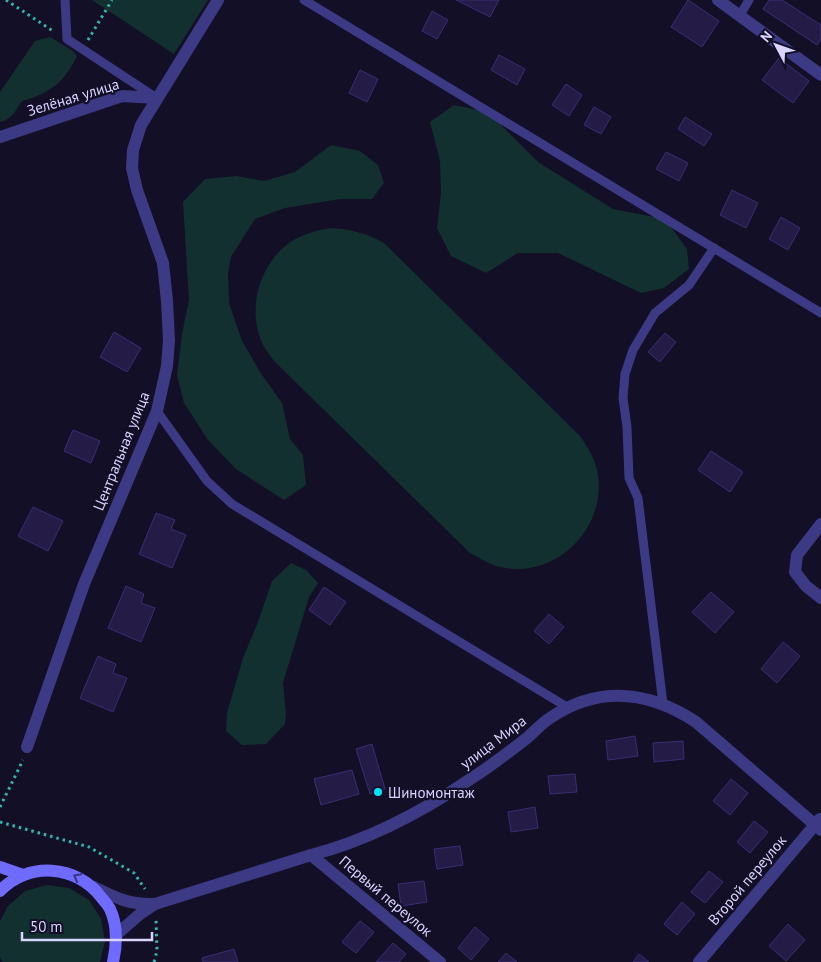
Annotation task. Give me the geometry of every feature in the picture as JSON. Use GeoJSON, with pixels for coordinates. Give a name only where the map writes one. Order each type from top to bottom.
{"type":"FeatureCollection","features":[{"type":"Feature","properties":{"kind":"street","name":"Центральная улица"},"geometry":{"type":"LineString","coordinates":[[27,747],[84,584],[157,411],[167,366],[169,340],[163,263],[137,190],[132,168],[133,150],[141,125],[156,98],[218,0]]}},
{"type":"Feature","properties":{"kind":"street"},"geometry":{"type":"LineString","coordinates":[[718,0],[821,75]]}},
{"type":"Feature","properties":{"kind":"street","name":"Зелёная улица"},"geometry":{"type":"LineString","coordinates":[[0,137],[122,96],[156,98]]}},
{"type":"Feature","properties":{"kind":"street"},"geometry":{"type":"LineString","coordinates":[[821,524],[798,555],[795,572],[806,586],[821,598]]}},
{"type":"Feature","properties":{"kind":"street","name":"улица Мира"},"geometry":{"type":"LineString","coordinates":[[117,934],[155,904],[367,837],[429,806],[494,762],[549,718],[589,700],[614,696],[636,697],[664,704],[678,710],[696,722],[819,824]]}},
{"type":"Feature","properties":{"kind":"street","name":"Второй переулок"},"geometry":{"type":"LineString","coordinates":[[699,962],[819,824]]}},
{"type":"Feature","properties":{"kind":"street","name":"Первый переулок"},"geometry":{"type":"LineString","coordinates":[[311,855],[440,962]]}},
{"type":"Feature","properties":{"kind":"street"},"geometry":{"type":"LineString","coordinates":[[0,867],[23,875]]}},
{"type":"Feature","properties":{"kind":"street"},"geometry":{"type":"LineString","coordinates":[[0,891],[23,875],[45,870],[71,874],[94,887],[110,908],[117,934],[113,962]]}},
{"type":"Feature","properties":{"kind":"street","name":"улица Мира"},"geometry":{"type":"LineString","coordinates":[[94,887],[127,902],[155,904]]}},
{"type":"Feature","properties":{"kind":"lane"},"geometry":{"type":"LineString","coordinates":[[65,0],[67,40],[156,98]]}},
{"type":"Feature","properties":{"kind":"lane"},"geometry":{"type":"LineString","coordinates":[[304,0],[821,313]]}},
{"type":"Feature","properties":{"kind":"lane"},"geometry":{"type":"LineString","coordinates":[[740,15],[749,0]]}},
{"type":"Feature","properties":{"kind":"lane"},"geometry":{"type":"LineString","coordinates":[[664,704],[638,498],[629,478],[627,426],[623,398],[625,374],[633,350],[655,313],[689,285],[714,248]]}},
{"type":"Feature","properties":{"kind":"lane"},"geometry":{"type":"LineString","coordinates":[[157,411],[207,481],[232,504],[568,708]]}},
{"type":"Feature","properties":{"kind":"path"},"geometry":{"type":"LineString","coordinates":[[6,0],[67,40]]}},
{"type":"Feature","properties":{"kind":"path"},"geometry":{"type":"LineString","coordinates":[[82,49],[112,0]]}},
{"type":"Feature","properties":{"kind":"path"},"geometry":{"type":"LineString","coordinates":[[0,807],[27,747]]}},
{"type":"Feature","properties":{"kind":"green space"},"geometry":{"type":"Polygon","coordinates":[[[92,0],[208,0],[174,54],[92,0]]]}},
{"type":"Feature","properties":{"kind":"green space"},"geometry":{"type":"Polygon","coordinates":[[[50,37],[73,51],[77,56],[72,65],[55,86],[22,101],[11,116],[0,122],[0,92],[35,41],[50,37]]]}},
{"type":"Feature","properties":{"kind":"green space"},"geometry":{"type":"Polygon","coordinates":[[[454,105],[488,112],[538,162],[613,209],[665,219],[687,249],[689,269],[664,288],[641,293],[558,253],[518,253],[486,273],[451,256],[437,228],[441,193],[440,161],[430,122],[454,105]]]}},
{"type":"Feature","properties":{"kind":"green space"},"geometry":{"type":"Polygon","coordinates":[[[331,145],[360,151],[378,165],[384,183],[372,199],[340,199],[285,208],[255,219],[231,257],[228,273],[229,303],[242,341],[260,372],[282,403],[290,439],[303,455],[306,485],[284,500],[236,469],[208,440],[184,403],[177,375],[182,334],[189,300],[183,202],[205,179],[236,176],[264,181],[295,172],[331,145]]]}},
{"type":"Feature","properties":{"kind":"green space"},"geometry":{"type":"Polygon","coordinates":[[[329,228],[358,232],[384,243],[580,436],[596,465],[599,490],[595,509],[588,527],[576,543],[561,555],[544,564],[525,569],[500,567],[470,553],[274,361],[263,345],[256,317],[256,302],[264,274],[271,261],[292,241],[329,228]]]}},
{"type":"Feature","properties":{"kind":"green space"},"geometry":{"type":"Polygon","coordinates":[[[291,563],[306,570],[318,583],[309,597],[283,683],[285,724],[266,744],[242,745],[226,731],[227,713],[243,658],[272,581],[291,563]]]}},
{"type":"Feature","properties":{"kind":"green space"},"geometry":{"type":"Polygon","coordinates":[[[47,885],[69,888],[89,900],[101,919],[105,941],[100,962],[2,962],[0,957],[0,921],[8,906],[25,891],[47,885]]]}},
{"type":"Feature","properties":{"kind":"building"},"geometry":{"type":"Polygon","coordinates":[[[456,0],[499,0],[490,17],[456,0]]]}},
{"type":"Feature","properties":{"kind":"building"},"geometry":{"type":"Polygon","coordinates":[[[688,0],[719,21],[702,47],[671,27],[688,0]]]}},
{"type":"Feature","properties":{"kind":"building"},"geometry":{"type":"Polygon","coordinates":[[[769,0],[782,0],[821,25],[821,39],[817,45],[763,9],[769,0]]]}},
{"type":"Feature","properties":{"kind":"building"},"geometry":{"type":"Polygon","coordinates":[[[432,11],[448,20],[437,39],[422,31],[432,11]]]}},
{"type":"Feature","properties":{"kind":"building"},"geometry":{"type":"Polygon","coordinates":[[[499,55],[525,69],[517,85],[491,70],[499,55]]]}},
{"type":"Feature","properties":{"kind":"building"},"geometry":{"type":"Polygon","coordinates":[[[779,58],[809,81],[793,103],[762,80],[779,58]]]}},
{"type":"Feature","properties":{"kind":"building"},"geometry":{"type":"Polygon","coordinates":[[[360,70],[378,79],[367,102],[349,93],[360,70]]]}},
{"type":"Feature","properties":{"kind":"building"},"geometry":{"type":"Polygon","coordinates":[[[566,84],[582,95],[569,116],[552,105],[566,84]]]}},
{"type":"Feature","properties":{"kind":"building"},"geometry":{"type":"Polygon","coordinates":[[[594,107],[611,117],[601,134],[584,125],[594,107]]]}},
{"type":"Feature","properties":{"kind":"building"},"geometry":{"type":"Polygon","coordinates":[[[685,117],[712,134],[704,146],[678,129],[685,117]]]}},
{"type":"Feature","properties":{"kind":"building"},"geometry":{"type":"Polygon","coordinates":[[[666,152],[688,163],[679,181],[656,169],[666,152]]]}},
{"type":"Feature","properties":{"kind":"building"},"geometry":{"type":"Polygon","coordinates":[[[732,190],[758,203],[746,228],[720,215],[732,190]]]}},
{"type":"Feature","properties":{"kind":"building"},"geometry":{"type":"Polygon","coordinates":[[[781,217],[800,228],[788,250],[769,239],[781,217]]]}},
{"type":"Feature","properties":{"kind":"building"},"geometry":{"type":"Polygon","coordinates":[[[114,332],[141,348],[127,372],[100,357],[114,332]]]}},
{"type":"Feature","properties":{"kind":"building"},"geometry":{"type":"Polygon","coordinates":[[[665,333],[676,342],[660,362],[648,352],[665,333]]]}},
{"type":"Feature","properties":{"kind":"building"},"geometry":{"type":"Polygon","coordinates":[[[73,430],[100,441],[91,463],[64,451],[73,430]]]}},
{"type":"Feature","properties":{"kind":"building"},"geometry":{"type":"Polygon","coordinates":[[[711,451],[743,472],[730,492],[698,470],[711,451]]]}},
{"type":"Feature","properties":{"kind":"building"},"geometry":{"type":"Polygon","coordinates":[[[33,507],[63,521],[48,551],[18,536],[33,507]]]}},
{"type":"Feature","properties":{"kind":"building"},"geometry":{"type":"Polygon","coordinates":[[[156,513],[175,520],[171,529],[186,535],[172,568],[139,554],[156,513]]]}},
{"type":"Feature","properties":{"kind":"building"},"geometry":{"type":"Polygon","coordinates":[[[126,586],[144,594],[141,603],[155,608],[141,642],[108,628],[126,586]]]}},
{"type":"Feature","properties":{"kind":"building"},"geometry":{"type":"Polygon","coordinates":[[[324,587],[346,602],[330,625],[309,610],[324,587]]]}},
{"type":"Feature","properties":{"kind":"building"},"geometry":{"type":"Polygon","coordinates":[[[711,592],[734,612],[715,633],[692,612],[711,592]]]}},
{"type":"Feature","properties":{"kind":"building"},"geometry":{"type":"Polygon","coordinates":[[[549,614],[564,627],[549,644],[534,631],[549,614]]]}},
{"type":"Feature","properties":{"kind":"building"},"geometry":{"type":"Polygon","coordinates":[[[783,642],[800,656],[777,683],[761,669],[783,642]]]}},
{"type":"Feature","properties":{"kind":"building"},"geometry":{"type":"Polygon","coordinates":[[[98,656],[116,664],[113,673],[127,678],[113,712],[80,698],[98,656]]]}},
{"type":"Feature","properties":{"kind":"building"},"geometry":{"type":"Polygon","coordinates":[[[635,736],[638,756],[608,760],[606,741],[635,736]]]}},
{"type":"Feature","properties":{"kind":"building"},"geometry":{"type":"Polygon","coordinates":[[[683,741],[684,759],[654,762],[653,743],[683,741]]]}},
{"type":"Feature","properties":{"kind":"building"},"geometry":{"type":"Polygon","coordinates":[[[372,744],[385,789],[370,794],[356,749],[372,744]]]}},
{"type":"Feature","properties":{"kind":"building"},"geometry":{"type":"Polygon","coordinates":[[[352,770],[359,794],[321,805],[314,779],[352,770]]]}},
{"type":"Feature","properties":{"kind":"building"},"geometry":{"type":"Polygon","coordinates":[[[575,774],[577,792],[550,794],[548,776],[575,774]]]}},
{"type":"Feature","properties":{"kind":"building"},"geometry":{"type":"Polygon","coordinates":[[[731,779],[748,793],[730,815],[713,801],[731,779]]]}},
{"type":"Feature","properties":{"kind":"building"},"geometry":{"type":"Polygon","coordinates":[[[535,807],[538,828],[511,832],[508,812],[535,807]]]}},
{"type":"Feature","properties":{"kind":"building"},"geometry":{"type":"Polygon","coordinates":[[[754,821],[768,832],[750,853],[737,842],[754,821]]]}},
{"type":"Feature","properties":{"kind":"building"},"geometry":{"type":"Polygon","coordinates":[[[460,846],[463,865],[437,869],[434,849],[460,846]]]}},
{"type":"Feature","properties":{"kind":"building"},"geometry":{"type":"Polygon","coordinates":[[[709,871],[723,882],[705,903],[691,892],[709,871]]]}},
{"type":"Feature","properties":{"kind":"building"},"geometry":{"type":"Polygon","coordinates":[[[424,881],[427,902],[401,906],[398,884],[424,881]]]}},
{"type":"Feature","properties":{"kind":"building"},"geometry":{"type":"Polygon","coordinates":[[[682,902],[695,914],[677,935],[664,924],[682,902]]]}},
{"type":"Feature","properties":{"kind":"building"},"geometry":{"type":"Polygon","coordinates":[[[360,921],[374,932],[356,953],[342,942],[360,921]]]}},
{"type":"Feature","properties":{"kind":"building"},"geometry":{"type":"Polygon","coordinates":[[[788,924],[805,940],[786,961],[769,946],[788,924]]]}},
{"type":"Feature","properties":{"kind":"building"},"geometry":{"type":"Polygon","coordinates":[[[475,927],[489,939],[471,960],[458,948],[475,927]]]}},
{"type":"Feature","properties":{"kind":"building"},"geometry":{"type":"Polygon","coordinates":[[[393,943],[406,954],[399,962],[376,962],[393,943]]]}},
{"type":"Feature","properties":{"kind":"building"},"geometry":{"type":"Polygon","coordinates":[[[234,949],[238,962],[203,962],[202,958],[234,949]]]}},
{"type":"Feature","properties":{"kind":"building"},"geometry":{"type":"Polygon","coordinates":[[[506,953],[517,962],[498,962],[506,953]]]}},
{"type":"Feature","properties":{"kind":"building"},"geometry":{"type":"Polygon","coordinates":[[[639,954],[649,962],[633,962],[639,954]]]}},
{"type":"Feature","properties":{"kind":"place","name":"Шиномонтаж"},"geometry":{"type":"Point","coordinates":[378,792]}}]}
